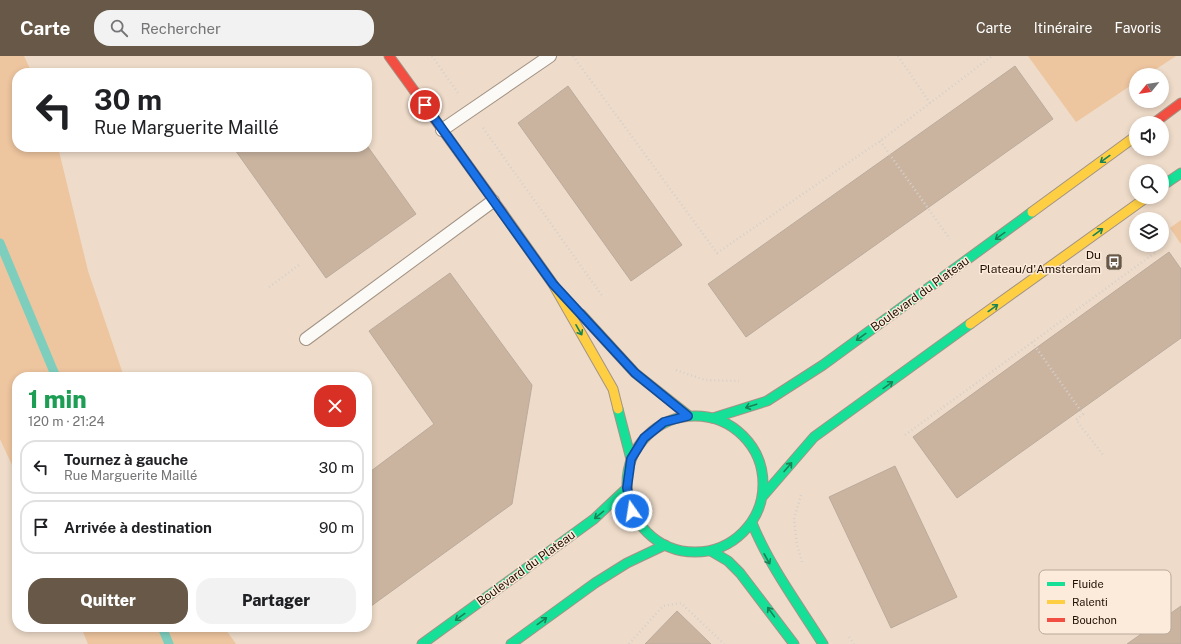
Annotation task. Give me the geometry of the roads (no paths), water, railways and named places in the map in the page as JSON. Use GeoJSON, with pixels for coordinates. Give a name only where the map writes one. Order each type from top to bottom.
{"type":"FeatureCollection","features":[{"type":"Feature","properties":{"kind":"main road"},"geometry":{"type":"LineString","coordinates":[[389,56],[553,284],[613,389],[631,459],[627,488],[632,511],[646,532],[665,545],[687,552],[711,551],[727,545],[740,536],[752,523],[763,496],[814,437],[1137,204]]}},
{"type":"Feature","properties":{"kind":"main road"},"geometry":{"type":"LineString","coordinates":[[1163,116],[1181,103]]}},
{"type":"Feature","properties":{"kind":"main road","name":"Boulevard du Plateau"},"geometry":{"type":"LineString","coordinates":[[713,418],[767,401],[823,365],[1129,141]]}},
{"type":"Feature","properties":{"kind":"main road"},"geometry":{"type":"LineString","coordinates":[[1169,181],[1181,172]]}},
{"type":"Feature","properties":{"kind":"main road"},"geometry":{"type":"LineString","coordinates":[[553,284],[635,373],[688,416]]}},
{"type":"Feature","properties":{"kind":"main road"},"geometry":{"type":"LineString","coordinates":[[631,459],[644,438],[664,422],[688,416],[713,418],[736,429],[753,448],[762,471],[763,496]]}},
{"type":"Feature","properties":{"kind":"main road","name":"Boulevard du Plateau"},"geometry":{"type":"LineString","coordinates":[[422,644],[594,519],[627,488]]}},
{"type":"Feature","properties":{"kind":"main road"},"geometry":{"type":"LineString","coordinates":[[752,523],[762,549],[773,569],[823,644]]}},
{"type":"Feature","properties":{"kind":"main road"},"geometry":{"type":"LineString","coordinates":[[511,644],[595,583],[627,562],[665,545]]}},
{"type":"Feature","properties":{"kind":"main road"},"geometry":{"type":"LineString","coordinates":[[711,551],[728,561],[740,573],[794,644]]}},
{"type":"Feature","properties":{"kind":"lane"},"geometry":{"type":"LineString","coordinates":[[442,130],[550,56]]}},
{"type":"Feature","properties":{"kind":"lane"},"geometry":{"type":"LineString","coordinates":[[306,339],[493,201]]}},
{"type":"Feature","properties":{"kind":"waterway"},"geometry":{"type":"LineString","coordinates":[[0,243],[54,372]]}},
{"type":"Feature","properties":{"kind":"waterway"},"geometry":{"type":"LineString","coordinates":[[164,632],[169,644]]}},
{"type":"Feature","properties":{"kind":"place","name":"Du Plateau/d'Amsterdam"},"geometry":{"type":"Point","coordinates":[1114,262]}}]}
